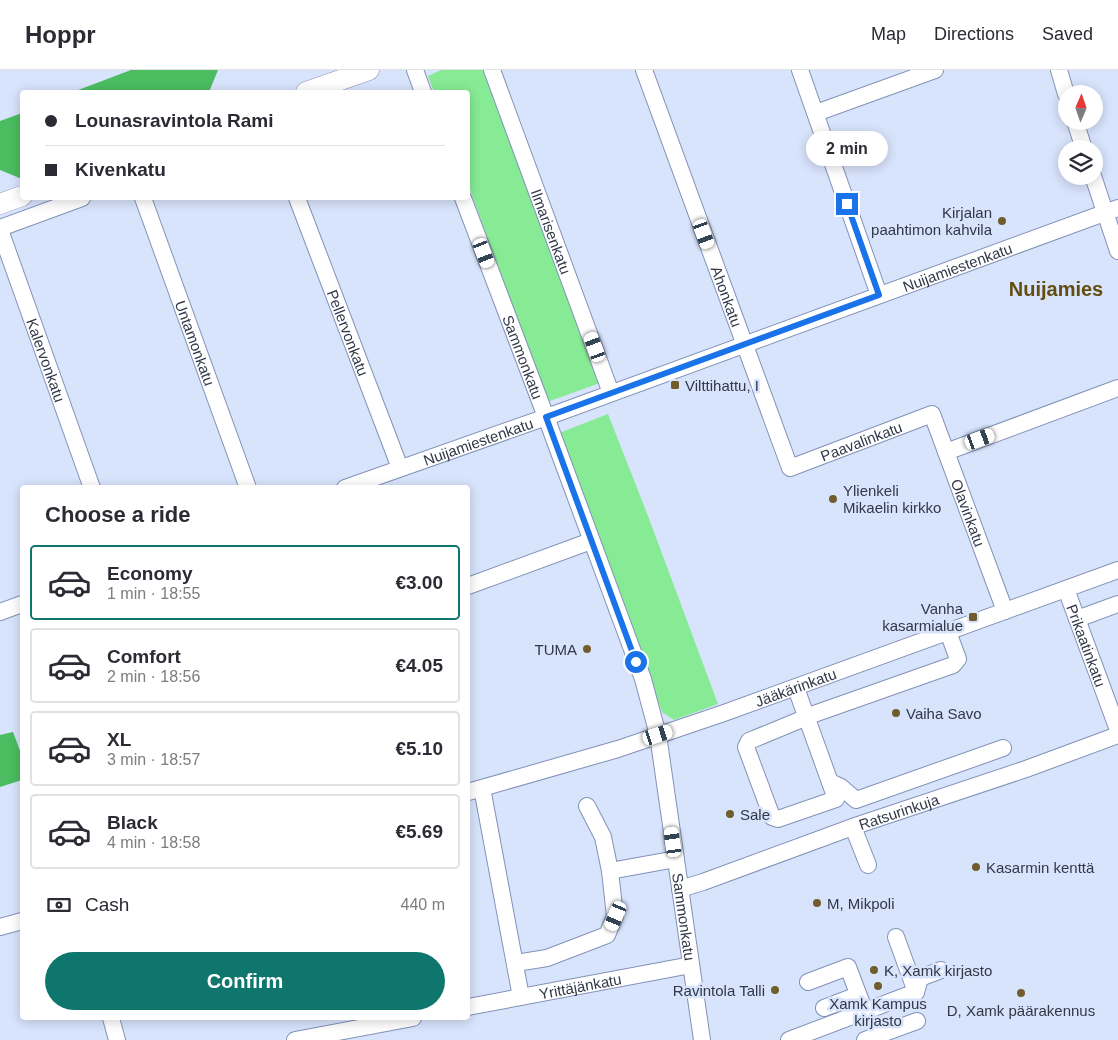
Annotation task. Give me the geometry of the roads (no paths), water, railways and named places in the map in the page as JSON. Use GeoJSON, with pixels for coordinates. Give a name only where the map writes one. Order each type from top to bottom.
{"type":"FeatureCollection","features":[{"type":"Feature","properties":{"kind":"main road"},"geometry":{"type":"LineString","coordinates":[[312,90],[369,70]]}},
{"type":"Feature","properties":{"kind":"main road"},"geometry":{"type":"LineString","coordinates":[[0,204],[20,197]]}},
{"type":"Feature","properties":{"kind":"street"},"geometry":{"type":"LineString","coordinates":[[415,70],[422,90]]}},
{"type":"Feature","properties":{"kind":"street","name":"Ilmarisenkatu"},"geometry":{"type":"LineString","coordinates":[[492,70],[612,393]]}},
{"type":"Feature","properties":{"kind":"street","name":"Ahonkatu"},"geometry":{"type":"LineString","coordinates":[[644,70],[790,468]]}},
{"type":"Feature","properties":{"kind":"street"},"geometry":{"type":"LineString","coordinates":[[800,70],[879,295]]}},
{"type":"Feature","properties":{"kind":"street"},"geometry":{"type":"LineString","coordinates":[[816,113],[935,70]]}},
{"type":"Feature","properties":{"kind":"street"},"geometry":{"type":"LineString","coordinates":[[1059,70],[1063,85]]}},
{"type":"Feature","properties":{"kind":"street"},"geometry":{"type":"LineString","coordinates":[[1099,185],[1112,210],[1118,251]]}},
{"type":"Feature","properties":{"kind":"street"},"geometry":{"type":"LineString","coordinates":[[0,229],[77,200]]}},
{"type":"Feature","properties":{"kind":"street","name":"Untamonkatu"},"geometry":{"type":"LineString","coordinates":[[144,200],[247,485]]}},
{"type":"Feature","properties":{"kind":"street","name":"Pellervonkatu"},"geometry":{"type":"LineString","coordinates":[[297,200],[400,468]]}},
{"type":"Feature","properties":{"kind":"street","name":"Sammonkatu"},"geometry":{"type":"LineString","coordinates":[[464,200],[643,679],[658,735],[702,1040]]}},
{"type":"Feature","properties":{"kind":"street","name":"Nuijamiestenkatu"},"geometry":{"type":"LineString","coordinates":[[353,485],[546,417],[1112,210]]}},
{"type":"Feature","properties":{"kind":"street","name":"Kalervonkatu"},"geometry":{"type":"LineString","coordinates":[[0,229],[91,485]]}},
{"type":"Feature","properties":{"kind":"street"},"geometry":{"type":"LineString","coordinates":[[946,452],[1118,388]]}},
{"type":"Feature","properties":{"kind":"street","name":"Paavalinkatu"},"geometry":{"type":"LineString","coordinates":[[790,468],[932,414]]}},
{"type":"Feature","properties":{"kind":"street","name":"Olavinkatu"},"geometry":{"type":"LineString","coordinates":[[932,414],[1005,611]]}},
{"type":"Feature","properties":{"kind":"street"},"geometry":{"type":"LineString","coordinates":[[470,585],[591,541]]}},
{"type":"Feature","properties":{"kind":"street","name":"Jääkärinkatu"},"geometry":{"type":"LineString","coordinates":[[475,790],[618,748],[796,688],[1118,570]]}},
{"type":"Feature","properties":{"kind":"street","name":"Prikaatinkatu"},"geometry":{"type":"LineString","coordinates":[[1066,589],[1118,730]]}},
{"type":"Feature","properties":{"kind":"street"},"geometry":{"type":"LineString","coordinates":[[1078,619],[1118,604]]}},
{"type":"Feature","properties":{"kind":"street"},"geometry":{"type":"LineString","coordinates":[[0,612],[20,605]]}},
{"type":"Feature","properties":{"kind":"street"},"geometry":{"type":"LineString","coordinates":[[796,688],[807,717],[836,799],[778,819],[772,817],[746,747],[749,741],[807,717],[953,665],[958,659],[948,632]]}},
{"type":"Feature","properties":{"kind":"street","name":"Ratsurinkuja"},"geometry":{"type":"LineString","coordinates":[[680,889],[853,827],[1026,769],[1118,735]]}},
{"type":"Feature","properties":{"kind":"street"},"geometry":{"type":"LineString","coordinates":[[830,782],[841,787],[856,800],[1003,748]]}},
{"type":"Feature","properties":{"kind":"street"},"geometry":{"type":"LineString","coordinates":[[475,790],[516,963],[521,997]]}},
{"type":"Feature","properties":{"kind":"street"},"geometry":{"type":"LineString","coordinates":[[516,963],[547,958],[607,935],[616,916],[604,836],[587,806]]}},
{"type":"Feature","properties":{"kind":"street"},"geometry":{"type":"LineString","coordinates":[[853,827],[868,865]]}},
{"type":"Feature","properties":{"kind":"street"},"geometry":{"type":"LineString","coordinates":[[610,871],[676,859]]}},
{"type":"Feature","properties":{"kind":"street"},"geometry":{"type":"LineString","coordinates":[[0,927],[20,922]]}},
{"type":"Feature","properties":{"kind":"street"},"geometry":{"type":"LineString","coordinates":[[896,937],[916,992]]}},
{"type":"Feature","properties":{"kind":"street","name":"Yrittäjänkatu"},"geometry":{"type":"LineString","coordinates":[[470,1007],[691,965]]}},
{"type":"Feature","properties":{"kind":"street"},"geometry":{"type":"LineString","coordinates":[[808,982],[848,967],[865,1012]]}},
{"type":"Feature","properties":{"kind":"street"},"geometry":{"type":"LineString","coordinates":[[916,992],[920,978],[935,972]]}},
{"type":"Feature","properties":{"kind":"street"},"geometry":{"type":"LineString","coordinates":[[789,1040],[817,1035],[865,1012],[916,992]]}},
{"type":"Feature","properties":{"kind":"street"},"geometry":{"type":"LineString","coordinates":[[824,1008],[858,995]]}},
{"type":"Feature","properties":{"kind":"street"},"geometry":{"type":"LineString","coordinates":[[112,1020],[117,1040]]}},
{"type":"Feature","properties":{"kind":"street"},"geometry":{"type":"LineString","coordinates":[[295,1040],[402,1020]]}},
{"type":"Feature","properties":{"kind":"street"},"geometry":{"type":"LineString","coordinates":[[866,1040],[917,1021]]}},
{"type":"Feature","properties":{"kind":"place","name":"Kirjalan paahtimon kahvila"},"geometry":{"type":"Point","coordinates":[1002,221]}},
{"type":"Feature","properties":{"kind":"place","name":"Vilttihattu, I"},"geometry":{"type":"Point","coordinates":[675,385]}},
{"type":"Feature","properties":{"kind":"place","name":"Ylienkeli Mikaelin kirkko"},"geometry":{"type":"Point","coordinates":[833,499]}},
{"type":"Feature","properties":{"kind":"place","name":"Vanha kasarmialue"},"geometry":{"type":"Point","coordinates":[973,617]}},
{"type":"Feature","properties":{"kind":"place","name":"TUMA"},"geometry":{"type":"Point","coordinates":[587,649]}},
{"type":"Feature","properties":{"kind":"place","name":"Vaiha Savo"},"geometry":{"type":"Point","coordinates":[896,713]}},
{"type":"Feature","properties":{"kind":"place","name":"Sale"},"geometry":{"type":"Point","coordinates":[730,814]}},
{"type":"Feature","properties":{"kind":"place","name":"Kasarmin kenttä"},"geometry":{"type":"Point","coordinates":[976,867]}},
{"type":"Feature","properties":{"kind":"place","name":"M, Mikpoli"},"geometry":{"type":"Point","coordinates":[817,903]}},
{"type":"Feature","properties":{"kind":"place","name":"K, Xamk kirjasto"},"geometry":{"type":"Point","coordinates":[874,970]}},
{"type":"Feature","properties":{"kind":"place","name":"Xamk Kampus kirjasto"},"geometry":{"type":"Point","coordinates":[878,986]}},
{"type":"Feature","properties":{"kind":"place","name":"Ravintola Talli"},"geometry":{"type":"Point","coordinates":[775,990]}},
{"type":"Feature","properties":{"kind":"place","name":"D, Xamk päärakennus"},"geometry":{"type":"Point","coordinates":[1021,993]}},
{"type":"Feature","properties":{"kind":"district","name":"Nuijamies"},"geometry":{"type":"Point","coordinates":[1056,289]}}]}
